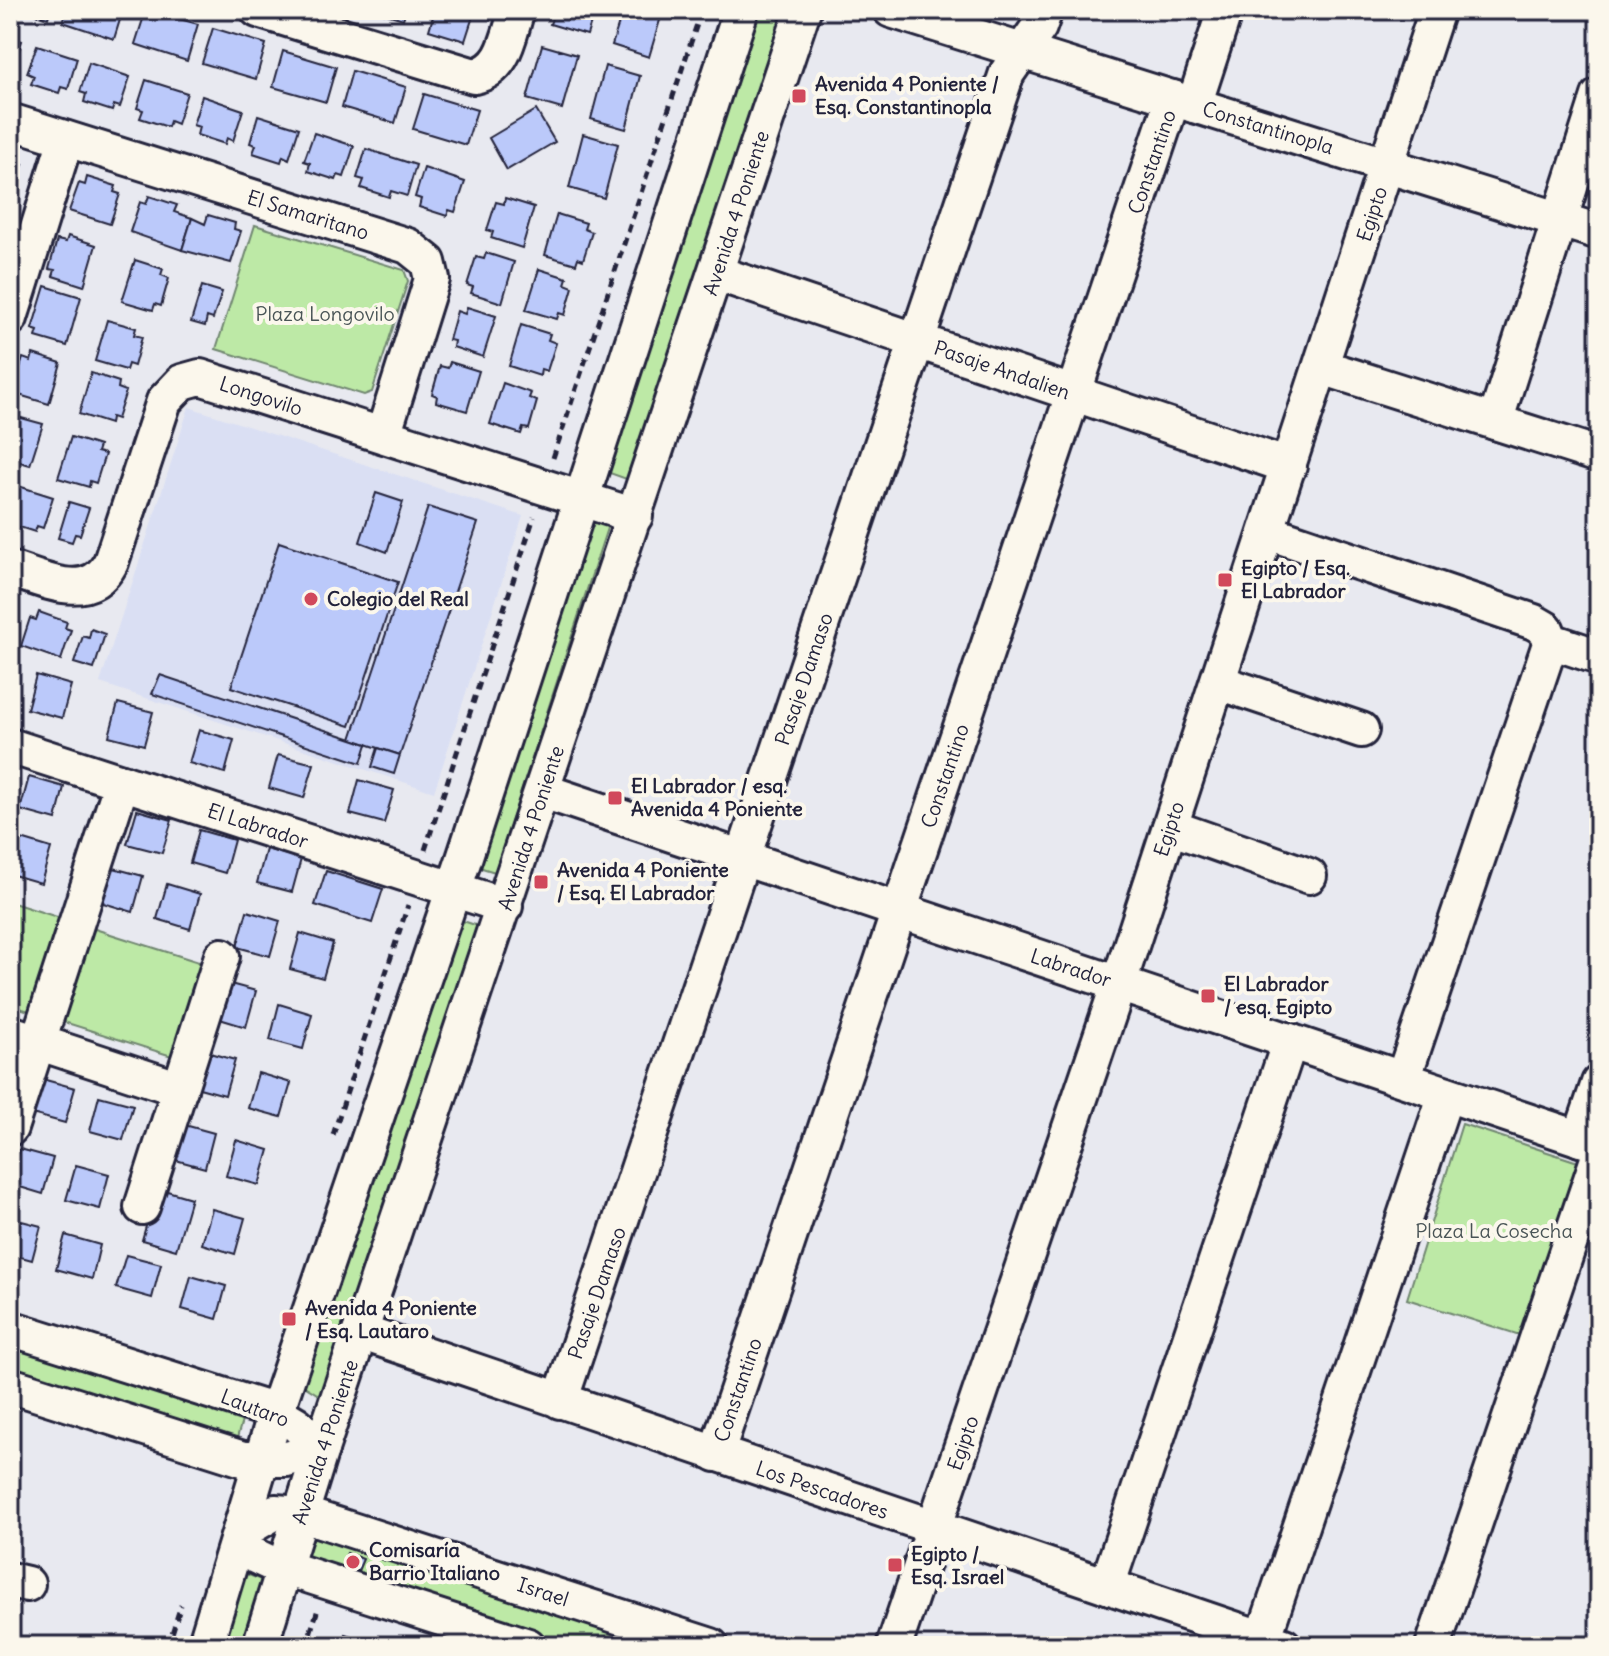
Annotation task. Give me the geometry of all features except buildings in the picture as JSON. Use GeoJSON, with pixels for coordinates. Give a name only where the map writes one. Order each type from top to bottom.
{"type":"FeatureCollection","features":[{"type":"Feature","properties":{"kind":"street"},"geometry":{"type":"LineString","coordinates":[[258,10],[474,76],[484,74],[500,60],[517,10]]}},
{"type":"Feature","properties":{"kind":"street"},"geometry":{"type":"LineString","coordinates":[[205,1646],[276,1412],[454,890],[741,10]]}},
{"type":"Feature","properties":{"kind":"street","name":"Avenida 4 Poniente"},"geometry":{"type":"LineString","coordinates":[[260,1646],[321,1449],[803,10]]}},
{"type":"Feature","properties":{"kind":"street","name":"Constantinopla"},"geometry":{"type":"LineString","coordinates":[[891,10],[1599,232]]}},
{"type":"Feature","properties":{"kind":"street","name":"Pasaje Damaso"},"geometry":{"type":"LineString","coordinates":[[560,1401],[1007,73],[1039,27],[1045,10]]}},
{"type":"Feature","properties":{"kind":"street","name":"Constantino"},"geometry":{"type":"LineString","coordinates":[[716,1454],[1074,394],[1183,102],[1225,10]]}},
{"type":"Feature","properties":{"kind":"street","name":"Egipto"},"geometry":{"type":"LineString","coordinates":[[894,1646],[1118,984],[1437,10]]}},
{"type":"Feature","properties":{"kind":"street"},"geometry":{"type":"LineString","coordinates":[[1495,422],[1599,96]]}},
{"type":"Feature","properties":{"kind":"street","name":"El Samaritano"},"geometry":{"type":"LineString","coordinates":[[10,121],[408,246],[423,255],[432,279],[383,435]]}},
{"type":"Feature","properties":{"kind":"street"},"geometry":{"type":"LineString","coordinates":[[10,318],[66,139]]}},
{"type":"Feature","properties":{"kind":"street","name":"Pasaje Andalien"},"geometry":{"type":"LineString","coordinates":[[716,273],[1289,466]]}},
{"type":"Feature","properties":{"kind":"street"},"geometry":{"type":"LineString","coordinates":[[1322,367],[1599,455]]}},
{"type":"Feature","properties":{"kind":"street","name":"Longovilo"},"geometry":{"type":"LineString","coordinates":[[10,569],[70,588],[100,577],[111,562],[164,401],[182,382],[210,379],[635,516]]}},
{"type":"Feature","properties":{"kind":"street"},"geometry":{"type":"LineString","coordinates":[[1268,532],[1534,622],[1546,629],[1551,641],[1403,1079]]}},
{"type":"Feature","properties":{"kind":"street"},"geometry":{"type":"LineString","coordinates":[[1551,641],[1599,657]]}},
{"type":"Feature","properties":{"kind":"street"},"geometry":{"type":"LineString","coordinates":[[1218,682],[1361,730]]}},
{"type":"Feature","properties":{"kind":"street","name":"El Labrador"},"geometry":{"type":"LineString","coordinates":[[10,746],[505,906]]}},
{"type":"Feature","properties":{"kind":"street"},"geometry":{"type":"LineString","coordinates":[[10,1128],[24,1038],[122,782]]}},
{"type":"Feature","properties":{"kind":"street","name":"Labrador"},"geometry":{"type":"LineString","coordinates":[[543,791],[1403,1079],[1593,1147]]}},
{"type":"Feature","properties":{"kind":"street"},"geometry":{"type":"LineString","coordinates":[[1170,827],[1309,876]]}},
{"type":"Feature","properties":{"kind":"street"},"geometry":{"type":"LineString","coordinates":[[142,1207],[222,956]]}},
{"type":"Feature","properties":{"kind":"street"},"geometry":{"type":"LineString","coordinates":[[24,1038],[180,1089]]}},
{"type":"Feature","properties":{"kind":"street"},"geometry":{"type":"LineString","coordinates":[[1107,1586],[1290,1041]]}},
{"type":"Feature","properties":{"kind":"street"},"geometry":{"type":"LineString","coordinates":[[1433,1646],[1593,1147],[1599,1083]]}},
{"type":"Feature","properties":{"kind":"street"},"geometry":{"type":"LineString","coordinates":[[1274,1642],[1446,1094]]}},
{"type":"Feature","properties":{"kind":"street","name":"Lautaro"},"geometry":{"type":"LineString","coordinates":[[10,1328],[276,1412],[296,1424],[321,1449],[287,1459],[261,1460],[230,1455],[10,1385]]}},
{"type":"Feature","properties":{"kind":"street","name":"Los Pescadores"},"geometry":{"type":"LineString","coordinates":[[360,1332],[1274,1642]]}},
{"type":"Feature","properties":{"kind":"street","name":"Israel"},"geometry":{"type":"LineString","coordinates":[[239,1536],[275,1512],[302,1514],[711,1646]]}},
{"type":"Feature","properties":{"kind":"street"},"geometry":{"type":"LineString","coordinates":[[239,1536],[256,1557],[481,1639],[528,1646]]}},
{"type":"Feature","properties":{"kind":"path"},"geometry":{"type":"LineString","coordinates":[[330,1146],[698,21]]}},
{"type":"Feature","properties":{"kind":"path"},"geometry":{"type":"LineString","coordinates":[[168,1646],[184,1594]]}},
{"type":"Feature","properties":{"kind":"shaded area","name":"Colegio del Real"},"geometry":{"type":"Polygon","coordinates":[[[189,407],[523,516],[434,792],[100,683],[189,407]]]}},
{"type":"Feature","properties":{"kind":"green space"},"geometry":{"type":"Polygon","coordinates":[[[756,10],[786,10],[632,481],[604,471],[756,10]]]}},
{"type":"Feature","properties":{"kind":"green space","name":"Plaza Longovilo"},"geometry":{"type":"Polygon","coordinates":[[[255,225],[404,270],[408,281],[372,392],[364,395],[216,349],[255,225]]]}},
{"type":"Feature","properties":{"kind":"green space"},"geometry":{"type":"Polygon","coordinates":[[[584,519],[608,525],[495,872],[469,864],[584,519]]]}},
{"type":"Feature","properties":{"kind":"green space"},"geometry":{"type":"Polygon","coordinates":[[[10,902],[208,965],[178,1058],[10,1005],[10,902]]]}},
{"type":"Feature","properties":{"kind":"green space"},"geometry":{"type":"Polygon","coordinates":[[[457,919],[481,927],[322,1397],[298,1382],[457,919]]]}},
{"type":"Feature","properties":{"kind":"green space","name":"Plaza La Cosecha"},"geometry":{"type":"Polygon","coordinates":[[[1462,1124],[1581,1163],[1526,1337],[1407,1299],[1462,1124]]]}},
{"type":"Feature","properties":{"kind":"green space"},"geometry":{"type":"Polygon","coordinates":[[[10,1340],[244,1414],[237,1438],[10,1368],[10,1340]]]}},
{"type":"Feature","properties":{"kind":"green space"},"geometry":{"type":"Polygon","coordinates":[[[312,1531],[673,1646],[562,1646],[301,1562],[312,1531]]]}},
{"type":"Feature","properties":{"kind":"green space"},"geometry":{"type":"Polygon","coordinates":[[[241,1572],[264,1581],[244,1646],[217,1646],[241,1572]]]}},
{"type":"Feature","properties":{"kind":"place","name":"Avenida 4 Poniente / Esq. Constantinopla"},"geometry":{"type":"Point","coordinates":[799,96]}},
{"type":"Feature","properties":{"kind":"place","name":"Egipto / Esq. El Labrador"},"geometry":{"type":"Point","coordinates":[1225,580]}},
{"type":"Feature","properties":{"kind":"place","name":"Colegio del Real"},"geometry":{"type":"Point","coordinates":[311,599]}},
{"type":"Feature","properties":{"kind":"place","name":"El Labrador / esq. Avenida 4 Poniente"},"geometry":{"type":"Point","coordinates":[615,798]}},
{"type":"Feature","properties":{"kind":"place","name":"Avenida 4 Poniente / Esq. El Labrador"},"geometry":{"type":"Point","coordinates":[541,882]}},
{"type":"Feature","properties":{"kind":"place","name":"El Labrador / esq. Egipto"},"geometry":{"type":"Point","coordinates":[1208,996]}},
{"type":"Feature","properties":{"kind":"place","name":"Avenida 4 Poniente / Esq. Lautaro"},"geometry":{"type":"Point","coordinates":[289,1319]}},
{"type":"Feature","properties":{"kind":"place","name":"Comisaría Barrio Italiano"},"geometry":{"type":"Point","coordinates":[353,1562]}},
{"type":"Feature","properties":{"kind":"place","name":"Egipto / Esq. Israel"},"geometry":{"type":"Point","coordinates":[895,1565]}}]}
